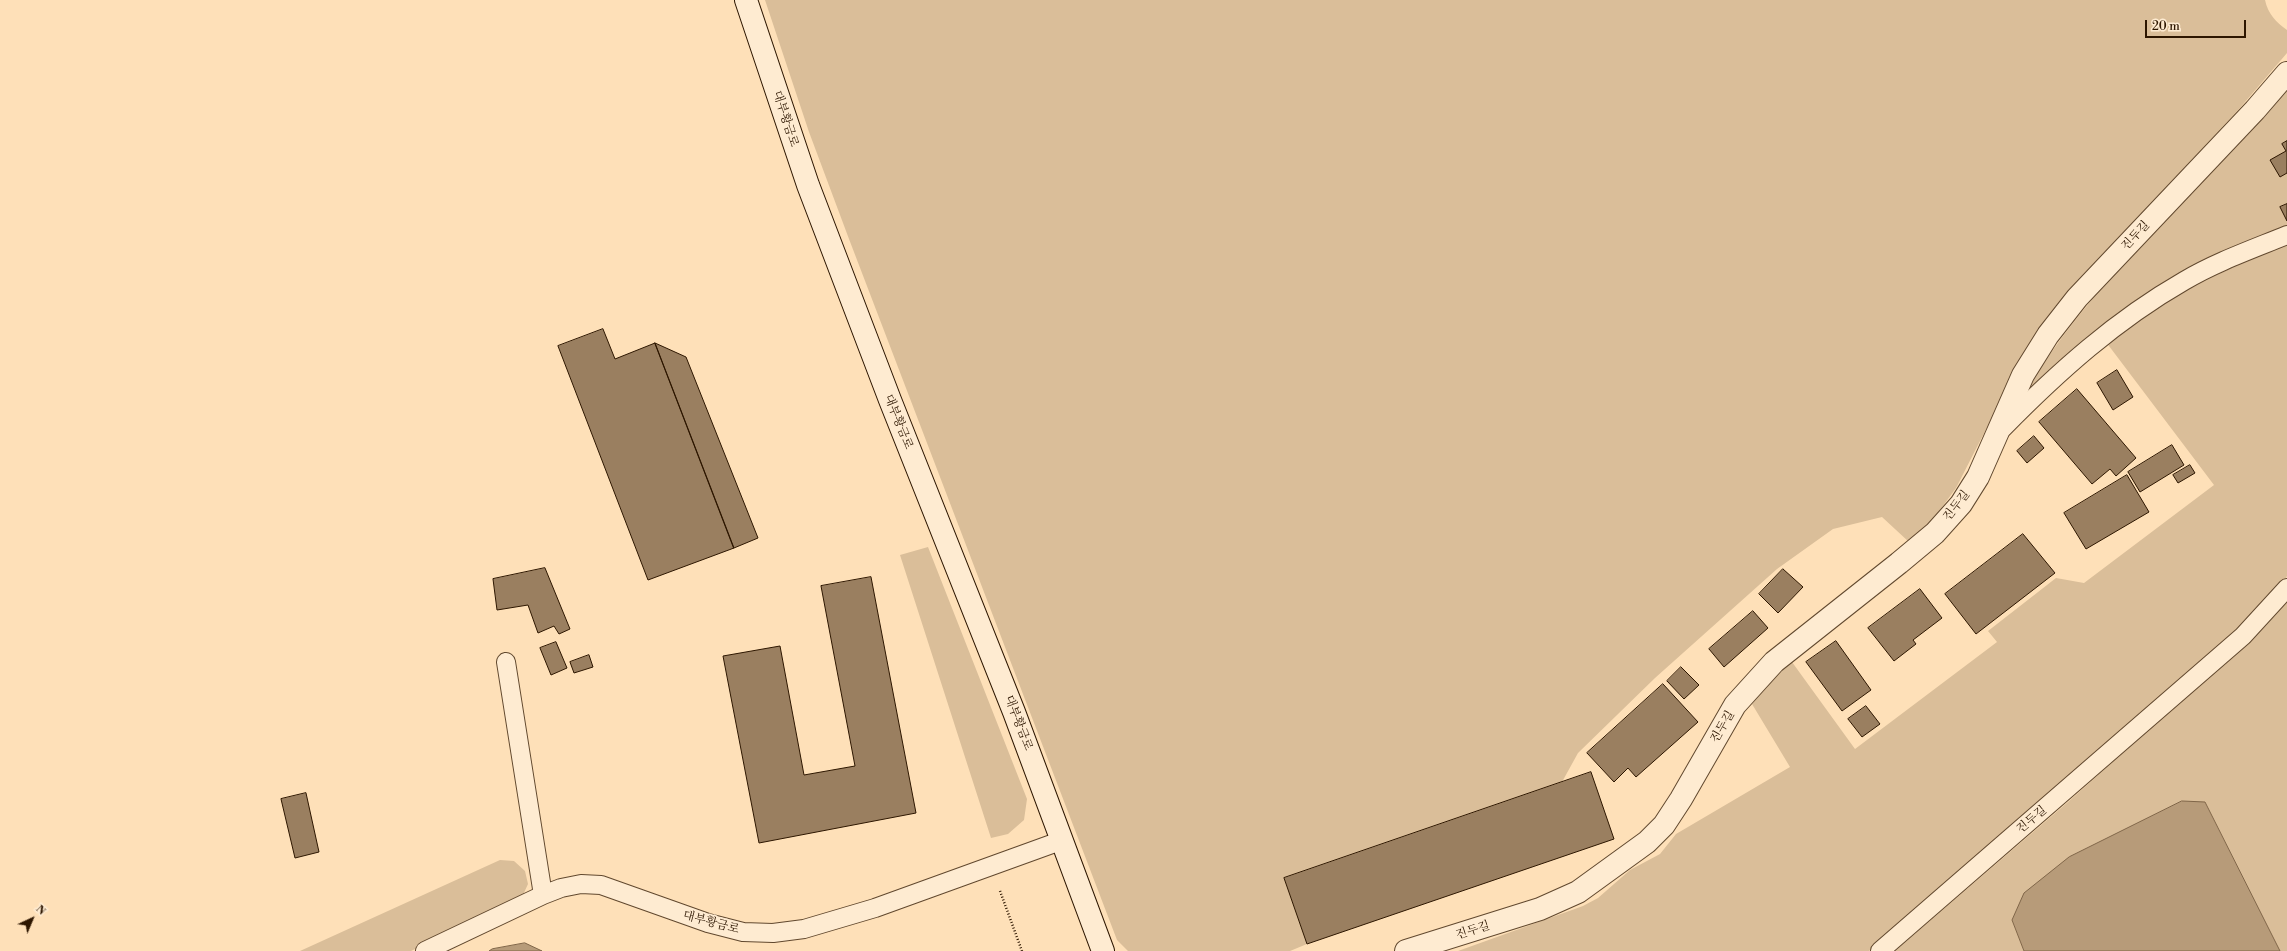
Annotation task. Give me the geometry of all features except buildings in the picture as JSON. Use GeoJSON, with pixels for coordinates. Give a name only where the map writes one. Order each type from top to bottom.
{"type":"FeatureCollection","features":[{"type":"Feature","properties":{"kind":"street","name":"대부황금로"},"geometry":{"type":"LineString","coordinates":[[746,0],[813,200],[1063,840],[1103,951]]}},
{"type":"Feature","properties":{"kind":"street","name":"진두길"},"geometry":{"type":"LineString","coordinates":[[1406,951],[1456,937],[1540,909],[1578,892],[1647,842],[1664,825],[1681,799],[1735,706],[1754,683],[1774,662],[1935,533],[1961,504],[1978,477],[1995,435],[2023,375],[2048,335],[2077,298],[2255,110],[2287,73]]}},
{"type":"Feature","properties":{"kind":"lane","name":"진두길"},"geometry":{"type":"LineString","coordinates":[[1995,435],[2067,366],[2142,307],[2186,280],[2241,254],[2287,235]]}},
{"type":"Feature","properties":{"kind":"lane","name":"진두길"},"geometry":{"type":"LineString","coordinates":[[1880,951],[2243,636],[2287,588]]}},
{"type":"Feature","properties":{"kind":"lane"},"geometry":{"type":"LineString","coordinates":[[506,662],[543,895]]}},
{"type":"Feature","properties":{"kind":"lane","name":"대부황금로"},"geometry":{"type":"LineString","coordinates":[[425,951],[543,895],[561,888],[581,884],[601,884],[708,923],[743,932],[773,933],[804,929],[835,921],[1063,840]]}},
{"type":"Feature","properties":{"kind":"path"},"geometry":{"type":"LineString","coordinates":[[992,866],[1022,951]]}},
{"type":"Feature","properties":{"kind":"shaded area"},"geometry":{"type":"Polygon","coordinates":[[[765,0],[2265,0],[2273,17],[2287,30],[2287,53],[2239,109],[2116,241],[2002,398],[1956,488],[1929,525],[1909,542],[1882,517],[1833,529],[1777,569],[1655,678],[1578,753],[1562,782],[1284,878],[1307,944],[1290,951],[1128,951],[1117,940],[849,239],[809,132],[765,0]]]}},
{"type":"Feature","properties":{"kind":"shaded area"},"geometry":{"type":"Polygon","coordinates":[[[2287,89],[2287,228],[2183,276],[2020,401],[2048,358],[2078,317],[2111,277],[2287,89]]]}},
{"type":"Feature","properties":{"kind":"shaded area"},"geometry":{"type":"Polygon","coordinates":[[[2287,244],[2287,576],[2285,580],[2247,622],[1869,951],[1458,951],[1583,906],[1598,898],[1630,870],[1660,854],[1676,834],[1790,767],[1752,704],[1770,682],[1792,662],[1855,749],[1997,642],[1988,631],[2056,578],[2084,583],[2214,485],[2106,342],[2171,298],[2229,269],[2287,244]]]}},
{"type":"Feature","properties":{"kind":"shaded area"},"geometry":{"type":"Polygon","coordinates":[[[928,547],[1027,799],[1024,820],[1008,834],[991,838],[900,555],[928,547]]]}},
{"type":"Feature","properties":{"kind":"shaded area"},"geometry":{"type":"Polygon","coordinates":[[[2287,600],[2287,951],[2280,951],[2205,802],[2012,920],[2024,951],[1895,951],[2068,802],[2268,623],[2287,600]]]}},
{"type":"Feature","properties":{"kind":"shaded area"},"geometry":{"type":"Polygon","coordinates":[[[2182,801],[2205,802],[2280,951],[2024,951],[2012,920],[2024,893],[2069,857],[2182,801]]]}},
{"type":"Feature","properties":{"kind":"shaded area"},"geometry":{"type":"Polygon","coordinates":[[[500,860],[514,861],[525,871],[528,884],[523,895],[502,907],[411,951],[300,951],[500,860]]]}},
{"type":"Feature","properties":{"kind":"shaded area"},"geometry":{"type":"Polygon","coordinates":[[[525,943],[542,951],[489,951],[492,949],[525,943]]]}}]}
